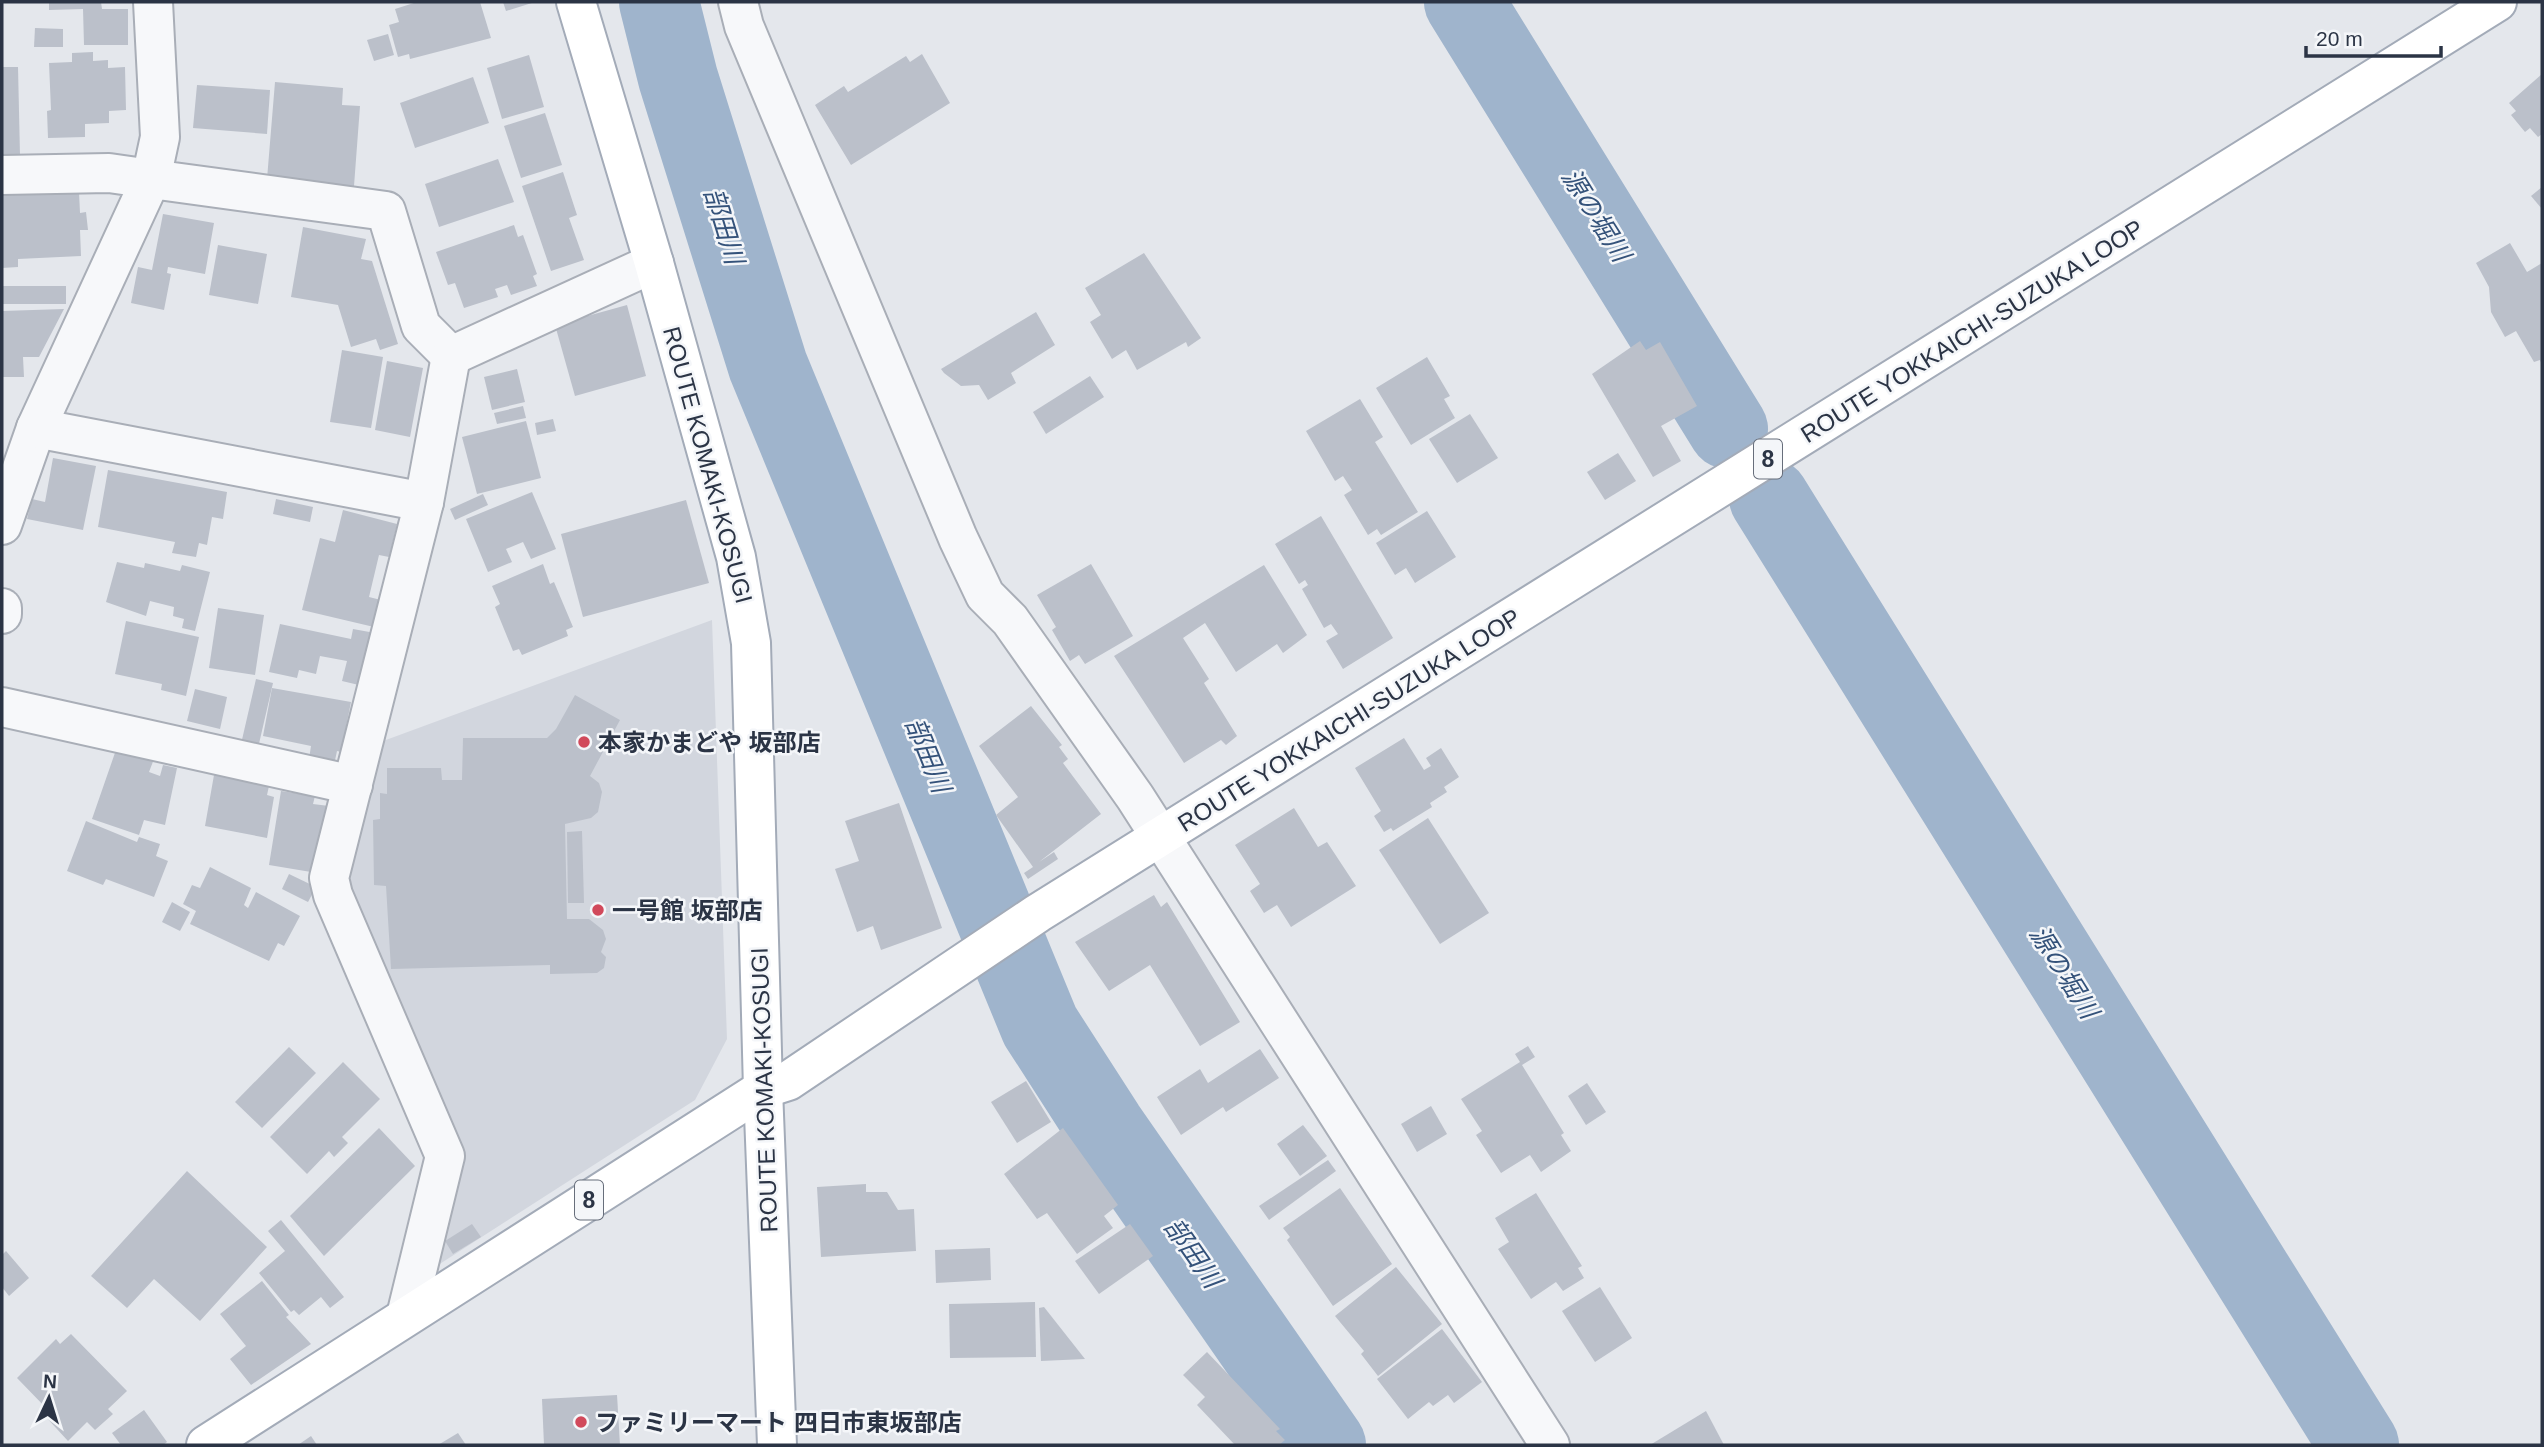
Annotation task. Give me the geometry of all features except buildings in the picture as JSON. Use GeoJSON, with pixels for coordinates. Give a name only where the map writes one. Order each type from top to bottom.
{"type":"FeatureCollection","features":[{"type":"Feature","properties":{"kind":"main road","name":"ROUTE KOMAKI-KOSUGI"},"geometry":{"type":"LineString","coordinates":[[576,2],[654,263],[736,557],[751,643],[763,1089],[777,1445]]}},
{"type":"Feature","properties":{"kind":"main road","name":"ROUTE YOKKAICHI-SUZUKA LOOP"},"geometry":{"type":"LineString","coordinates":[[206,1445],[763,1089],[789,1081],[1038,913],[2497,2]]}},
{"type":"Feature","properties":{"kind":"street"},"geometry":{"type":"LineString","coordinates":[[2,526],[22,439],[151,179],[160,137],[153,2]]}},
{"type":"Feature","properties":{"kind":"street"},"geometry":{"type":"LineString","coordinates":[[738,2],[749,38],[936,487],[985,595],[1010,620],[1161,838],[1550,1445]]}},
{"type":"Feature","properties":{"kind":"street"},"geometry":{"type":"LineString","coordinates":[[2,175],[109,173],[386,211],[421,326],[451,356]]}},
{"type":"Feature","properties":{"kind":"street"},"geometry":{"type":"LineString","coordinates":[[451,356],[654,263]]}},
{"type":"Feature","properties":{"kind":"street"},"geometry":{"type":"LineString","coordinates":[[406,1316],[445,1156],[333,895],[329,878],[424,502],[451,356]]}},
{"type":"Feature","properties":{"kind":"street"},"geometry":{"type":"LineString","coordinates":[[22,439],[424,502]]}},
{"type":"Feature","properties":{"kind":"street"},"geometry":{"type":"LineString","coordinates":[[2,608],[2,614]]}},
{"type":"Feature","properties":{"kind":"street"},"geometry":{"type":"LineString","coordinates":[[2,707],[353,785]]}},
{"type":"Feature","properties":{"kind":"shaded area"},"geometry":{"type":"Polygon","coordinates":[[[712,620],[727,1039],[695,1100],[435,1267],[461,1151],[346,886],[375,744],[712,620]]]}},
{"type":"Feature","properties":{"kind":"waterway","name":"部田川"},"geometry":{"type":"LineString","coordinates":[[659,2],[678,78],[768,366],[1040,1026],[1105,1127],[1326,1445]]}},
{"type":"Feature","properties":{"kind":"waterway","name":"源の堀川"},"geometry":{"type":"LineString","coordinates":[[1464,2],[1728,429]]}},
{"type":"Feature","properties":{"kind":"waterway","name":"源の堀川"},"geometry":{"type":"LineString","coordinates":[[1769,498],[2359,1445]]}},
{"type":"Feature","properties":{"kind":"place","name":"本家かまどや 坂部店"},"geometry":{"type":"Point","coordinates":[584,742]}},
{"type":"Feature","properties":{"kind":"place","name":"一号館 坂部店"},"geometry":{"type":"Point","coordinates":[598,910]}},
{"type":"Feature","properties":{"kind":"place","name":"ファミリーマート 四日市東坂部店"},"geometry":{"type":"Point","coordinates":[581,1422]}}]}
